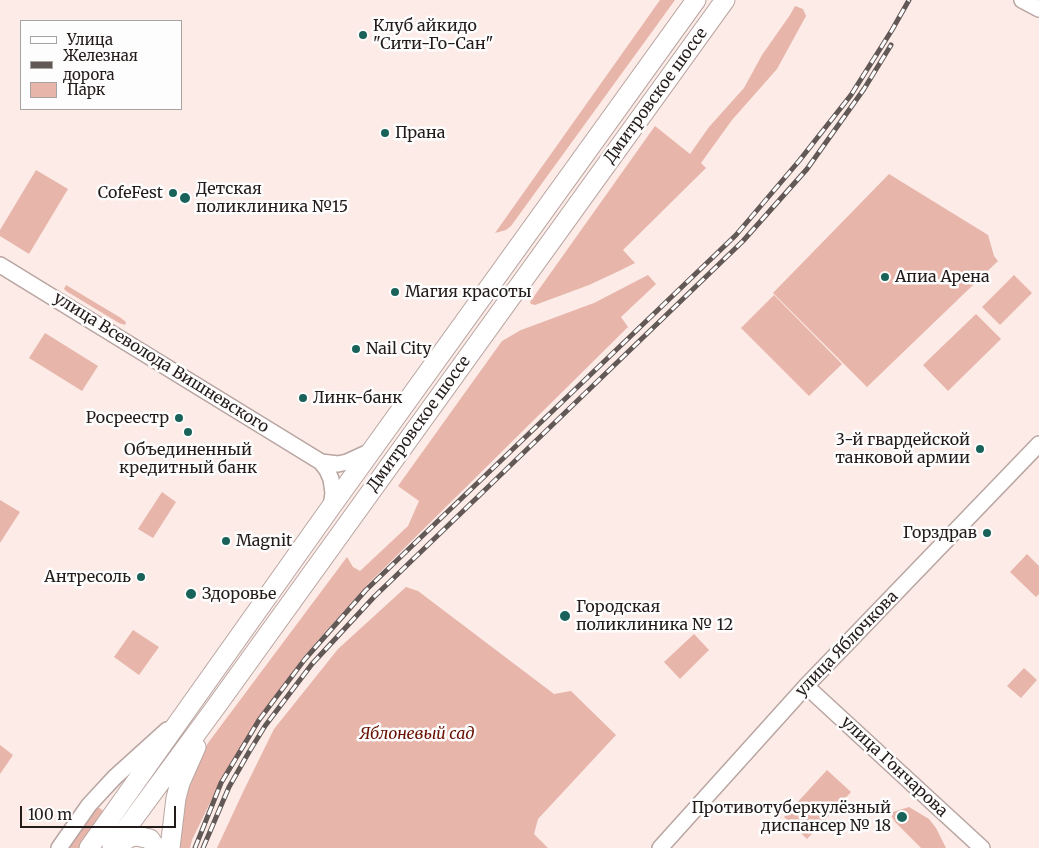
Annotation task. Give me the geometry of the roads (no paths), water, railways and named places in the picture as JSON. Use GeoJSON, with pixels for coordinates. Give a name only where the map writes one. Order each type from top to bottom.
{"type":"FeatureCollection","features":[{"type":"Feature","properties":{"kind":"main road","name":"Дмитровское шоссе"},"geometry":{"type":"LineString","coordinates":[[89,848],[331,507],[696,0]]}},
{"type":"Feature","properties":{"kind":"main road","name":"Дмитровское шоссе"},"geometry":{"type":"LineString","coordinates":[[113,848],[725,0]]}},
{"type":"Feature","properties":{"kind":"main road"},"geometry":{"type":"LineString","coordinates":[[170,848],[176,798],[180,783],[215,708]]}},
{"type":"Feature","properties":{"kind":"main road"},"geometry":{"type":"LineString","coordinates":[[113,848],[130,837],[137,836],[150,839],[156,848]]}},
{"type":"Feature","properties":{"kind":"street"},"geometry":{"type":"LineString","coordinates":[[1022,0],[1039,9]]}},
{"type":"Feature","properties":{"kind":"street","name":"улица Всеволода Вишневского"},"geometry":{"type":"LineString","coordinates":[[0,265],[321,462]]}},
{"type":"Feature","properties":{"kind":"street","name":"улица Яблочкова"},"geometry":{"type":"LineString","coordinates":[[660,848],[806,686],[1039,444]]}},
{"type":"Feature","properties":{"kind":"street"},"geometry":{"type":"LineString","coordinates":[[321,462],[338,464],[367,457]]}},
{"type":"Feature","properties":{"kind":"street"},"geometry":{"type":"LineString","coordinates":[[367,457],[360,468],[365,479],[373,481],[382,476]]}},
{"type":"Feature","properties":{"kind":"street"},"geometry":{"type":"LineString","coordinates":[[321,462],[331,479],[333,493],[331,507]]}},
{"type":"Feature","properties":{"kind":"street","name":"улица Гончарова"},"geometry":{"type":"LineString","coordinates":[[806,686],[982,848]]}},
{"type":"Feature","properties":{"kind":"street"},"geometry":{"type":"LineString","coordinates":[[59,848],[89,806],[115,777],[182,717]]}},
{"type":"Feature","properties":{"kind":"railway"},"geometry":{"type":"LineString","coordinates":[[195,848],[221,783],[259,720],[305,659],[366,590],[736,235],[799,161],[851,95],[909,0]]}},
{"type":"Feature","properties":{"kind":"railway"},"geometry":{"type":"LineString","coordinates":[[203,848],[229,787],[249,752],[265,726],[312,664],[374,597],[743,241],[807,169],[864,89],[891,45]]}},
{"type":"Feature","properties":{"kind":"place","name":"Клуб айкидо \"Сити-Го-Сан\""},"geometry":{"type":"Point","coordinates":[363,35]}},
{"type":"Feature","properties":{"kind":"place","name":"Прана"},"geometry":{"type":"Point","coordinates":[385,133]}},
{"type":"Feature","properties":{"kind":"place","name":"CofeFest"},"geometry":{"type":"Point","coordinates":[173,193]}},
{"type":"Feature","properties":{"kind":"place","name":"Детская поликлиника №15"},"geometry":{"type":"Point","coordinates":[185,198]}},
{"type":"Feature","properties":{"kind":"place","name":"Апиа Арена"},"geometry":{"type":"Point","coordinates":[885,277]}},
{"type":"Feature","properties":{"kind":"place","name":"Магия красоты"},"geometry":{"type":"Point","coordinates":[395,292]}},
{"type":"Feature","properties":{"kind":"place","name":"Nail City"},"geometry":{"type":"Point","coordinates":[356,349]}},
{"type":"Feature","properties":{"kind":"place","name":"Линк-банк"},"geometry":{"type":"Point","coordinates":[303,398]}},
{"type":"Feature","properties":{"kind":"place","name":"Росреестр"},"geometry":{"type":"Point","coordinates":[179,418]}},
{"type":"Feature","properties":{"kind":"place","name":"Объединенный кредитный банк"},"geometry":{"type":"Point","coordinates":[188,432]}},
{"type":"Feature","properties":{"kind":"place","name":"3-й гвардейской танковой армии"},"geometry":{"type":"Point","coordinates":[980,449]}},
{"type":"Feature","properties":{"kind":"place","name":"Горздрав"},"geometry":{"type":"Point","coordinates":[987,533]}},
{"type":"Feature","properties":{"kind":"place","name":"Magnit"},"geometry":{"type":"Point","coordinates":[226,541]}},
{"type":"Feature","properties":{"kind":"place","name":"Антресоль"},"geometry":{"type":"Point","coordinates":[141,577]}},
{"type":"Feature","properties":{"kind":"place","name":"Здоровье"},"geometry":{"type":"Point","coordinates":[191,594]}},
{"type":"Feature","properties":{"kind":"place","name":"Городская поликлиника № 12"},"geometry":{"type":"Point","coordinates":[565,616]}},
{"type":"Feature","properties":{"kind":"place","name":"Противотуберкулёзный диспансер № 18"},"geometry":{"type":"Point","coordinates":[902,817]}},
{"type":"Feature","properties":{"kind":"park label","name":"Яблоневый сад"},"geometry":{"type":"Point","coordinates":[417,734]}}]}
